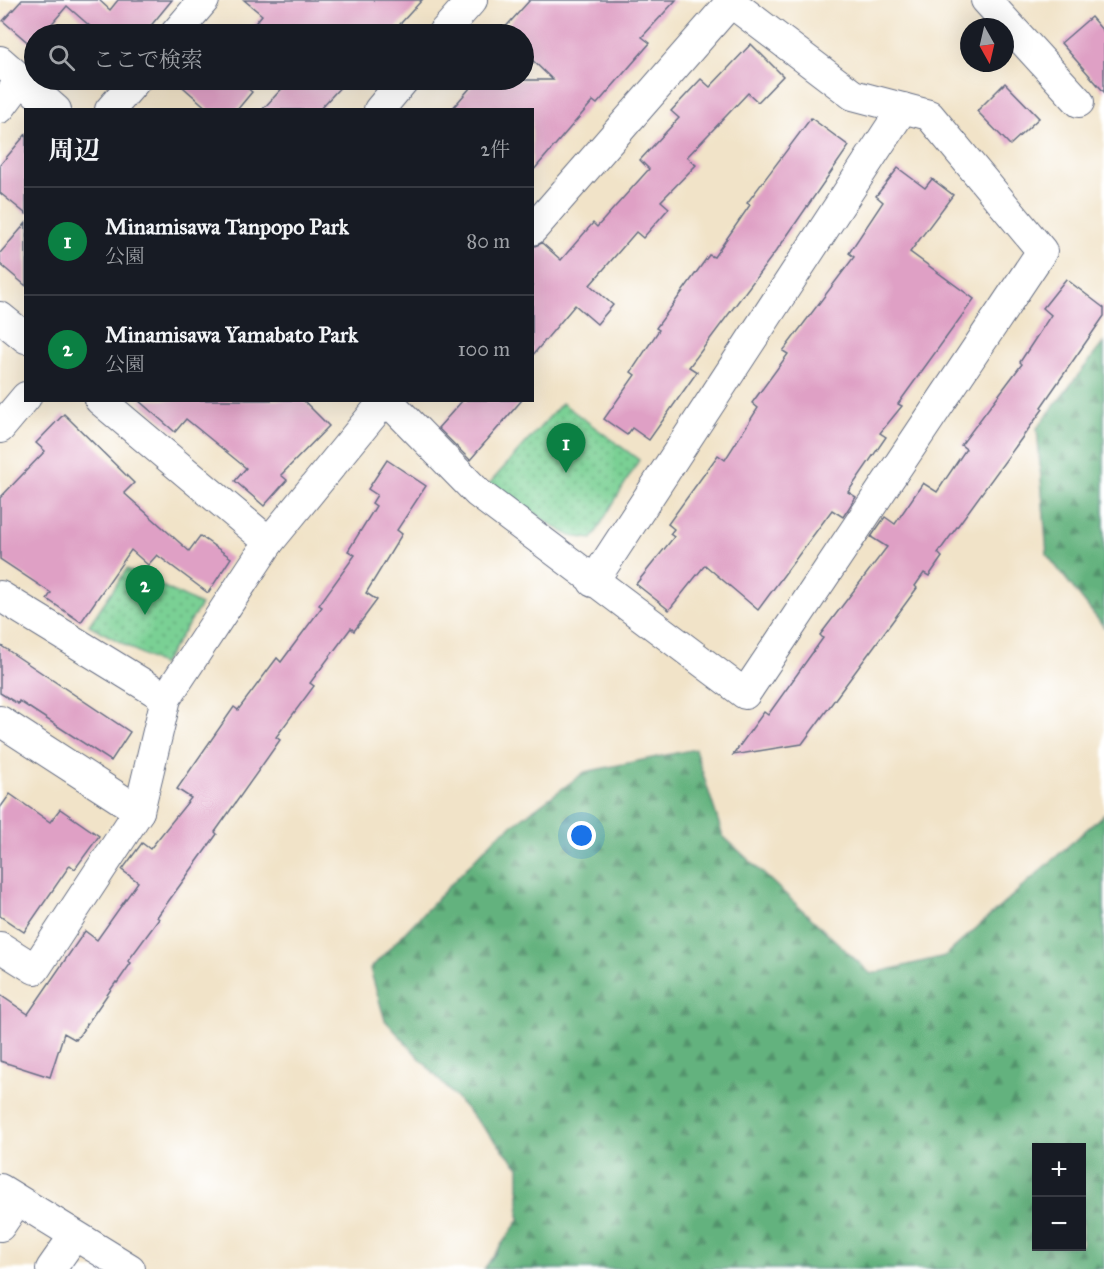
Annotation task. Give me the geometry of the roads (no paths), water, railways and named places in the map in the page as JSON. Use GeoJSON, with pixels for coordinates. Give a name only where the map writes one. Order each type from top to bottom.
{"type":"FeatureCollection","features":[{"type":"Feature","properties":{"kind":"street"},"geometry":{"type":"LineString","coordinates":[[184,24],[204,0]]}},
{"type":"Feature","properties":{"kind":"street"},"geometry":{"type":"LineString","coordinates":[[451,24],[472,0]]}},
{"type":"Feature","properties":{"kind":"street"},"geometry":{"type":"LineString","coordinates":[[986,0],[1079,102]]}},
{"type":"Feature","properties":{"kind":"street"},"geometry":{"type":"LineString","coordinates":[[388,402],[478,494],[746,694],[1042,251],[929,115],[853,95],[730,1],[534,228]]}},
{"type":"Feature","properties":{"kind":"street"},"geometry":{"type":"LineString","coordinates":[[0,108],[11,70],[24,82]]}},
{"type":"Feature","properties":{"kind":"street"},"geometry":{"type":"LineString","coordinates":[[34,90],[54,108]]}},
{"type":"Feature","properties":{"kind":"street"},"geometry":{"type":"LineString","coordinates":[[112,108],[127,90]]}},
{"type":"Feature","properties":{"kind":"street"},"geometry":{"type":"LineString","coordinates":[[381,108],[396,90]]}},
{"type":"Feature","properties":{"kind":"street"},"geometry":{"type":"LineString","coordinates":[[593,582],[903,108]]}},
{"type":"Feature","properties":{"kind":"street"},"geometry":{"type":"LineString","coordinates":[[0,317],[24,336]]}},
{"type":"Feature","properties":{"kind":"street"},"geometry":{"type":"LineString","coordinates":[[0,428],[24,399]]}},
{"type":"Feature","properties":{"kind":"street"},"geometry":{"type":"LineString","coordinates":[[102,402],[269,542]]}},
{"type":"Feature","properties":{"kind":"street"},"geometry":{"type":"LineString","coordinates":[[0,946],[35,969],[139,811],[166,698],[269,542],[384,402]]}},
{"type":"Feature","properties":{"kind":"street"},"geometry":{"type":"LineString","coordinates":[[0,596],[166,698]]}},
{"type":"Feature","properties":{"kind":"street"},"geometry":{"type":"LineString","coordinates":[[0,721],[139,811]]}},
{"type":"Feature","properties":{"kind":"street"},"geometry":{"type":"LineString","coordinates":[[0,1227],[9,1195],[130,1269]]}},
{"type":"Feature","properties":{"kind":"street"},"geometry":{"type":"LineString","coordinates":[[51,1269],[74,1236]]}},
{"type":"Feature","properties":{"kind":"place","name":"Minamisawa Tanpopo Park"},"geometry":{"type":"Point","coordinates":[566,473]}},
{"type":"Feature","properties":{"kind":"place","name":"Minamisawa Yamabato Park"},"geometry":{"type":"Point","coordinates":[145,615]}}]}
